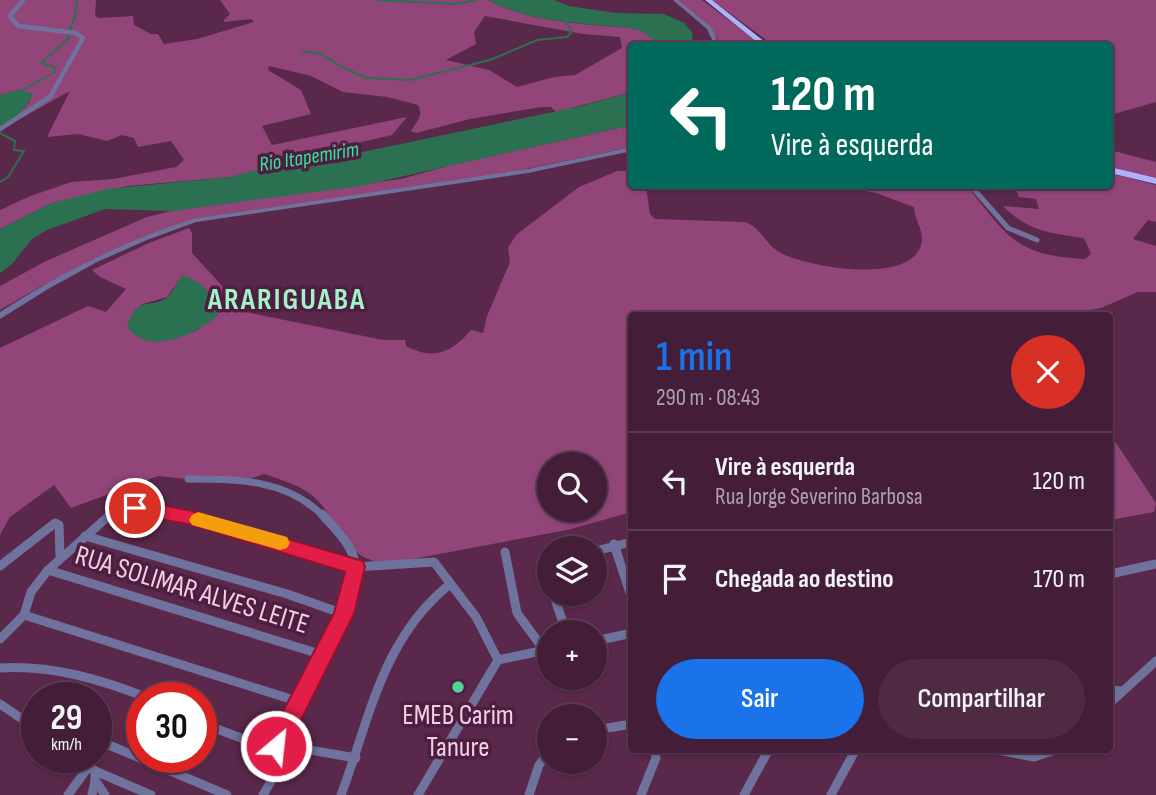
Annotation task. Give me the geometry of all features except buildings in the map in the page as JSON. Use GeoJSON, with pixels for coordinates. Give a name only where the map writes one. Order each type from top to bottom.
{"type":"FeatureCollection","features":[{"type":"Feature","properties":{"kind":"highway"},"geometry":{"type":"LineString","coordinates":[[708,0],[762,42]]}},
{"type":"Feature","properties":{"kind":"highway"},"geometry":{"type":"LineString","coordinates":[[1113,171],[1156,181]]}},
{"type":"Feature","properties":{"kind":"street"},"geometry":{"type":"LineString","coordinates":[[0,128],[50,97],[83,38],[76,33],[18,26],[10,16],[23,0]]}},
{"type":"Feature","properties":{"kind":"street"},"geometry":{"type":"LineString","coordinates":[[675,0],[709,29],[716,42]]}},
{"type":"Feature","properties":{"kind":"street"},"geometry":{"type":"LineString","coordinates":[[0,316],[53,283],[167,230],[195,220],[528,171],[628,150]]}},
{"type":"Feature","properties":{"kind":"street"},"geometry":{"type":"LineString","coordinates":[[974,189],[1008,228],[1037,240]]}},
{"type":"Feature","properties":{"kind":"street"},"geometry":{"type":"LineString","coordinates":[[188,479],[225,479],[286,488],[304,498],[327,519],[346,544],[356,567],[344,614],[276,746]]}},
{"type":"Feature","properties":{"kind":"street"},"geometry":{"type":"LineString","coordinates":[[0,639],[24,615],[31,592],[60,557],[110,514],[135,508],[192,518],[356,567],[429,560],[434,562],[470,609],[488,637],[498,660]]}},
{"type":"Feature","properties":{"kind":"street"},"geometry":{"type":"LineString","coordinates":[[0,566],[55,523],[59,525],[60,557]]}},
{"type":"Feature","properties":{"kind":"street"},"geometry":{"type":"LineString","coordinates":[[85,536],[287,594],[344,614]]}},
{"type":"Feature","properties":{"kind":"street"},"geometry":{"type":"LineString","coordinates":[[607,547],[628,542]]}},
{"type":"Feature","properties":{"kind":"street"},"geometry":{"type":"LineString","coordinates":[[614,544],[628,587]]}},
{"type":"Feature","properties":{"kind":"street"},"geometry":{"type":"LineString","coordinates":[[505,552],[517,613],[537,638]]}},
{"type":"Feature","properties":{"kind":"street"},"geometry":{"type":"LineString","coordinates":[[1113,573],[1156,564]]}},
{"type":"Feature","properties":{"kind":"street","name":"RUA SOLIMAR ALVES LEITE"},"geometry":{"type":"LineString","coordinates":[[48,570],[323,655]]}},
{"type":"Feature","properties":{"kind":"street"},"geometry":{"type":"LineString","coordinates":[[341,795],[386,666],[421,609],[434,594],[449,585]]}},
{"type":"Feature","properties":{"kind":"street"},"geometry":{"type":"LineString","coordinates":[[24,615],[300,702]]}},
{"type":"Feature","properties":{"kind":"street"},"geometry":{"type":"LineString","coordinates":[[607,638],[628,634]]}},
{"type":"Feature","properties":{"kind":"street"},"geometry":{"type":"LineString","coordinates":[[418,795],[498,660],[537,652]]}},
{"type":"Feature","properties":{"kind":"street"},"geometry":{"type":"LineString","coordinates":[[1113,700],[1156,661]]}},
{"type":"Feature","properties":{"kind":"street"},"geometry":{"type":"LineString","coordinates":[[0,668],[42,667],[126,689]]}},
{"type":"Feature","properties":{"kind":"street"},"geometry":{"type":"LineString","coordinates":[[1113,691],[1121,691]]}},
{"type":"Feature","properties":{"kind":"street"},"geometry":{"type":"LineString","coordinates":[[0,704],[21,718]]}},
{"type":"Feature","properties":{"kind":"street"},"geometry":{"type":"LineString","coordinates":[[607,728],[628,725]]}},
{"type":"Feature","properties":{"kind":"street"},"geometry":{"type":"LineString","coordinates":[[217,729],[241,738],[290,749],[356,758]]}},
{"type":"Feature","properties":{"kind":"street"},"geometry":{"type":"LineString","coordinates":[[112,746],[227,795]]}},
{"type":"Feature","properties":{"kind":"street"},"geometry":{"type":"LineString","coordinates":[[263,795],[290,749]]}},
{"type":"Feature","properties":{"kind":"street"},"geometry":{"type":"LineString","coordinates":[[641,795],[656,758],[655,753]]}},
{"type":"Feature","properties":{"kind":"street"},"geometry":{"type":"LineString","coordinates":[[744,795],[767,753]]}},
{"type":"Feature","properties":{"kind":"street"},"geometry":{"type":"LineString","coordinates":[[831,795],[854,753]]}},
{"type":"Feature","properties":{"kind":"street"},"geometry":{"type":"LineString","coordinates":[[1003,753],[1014,757],[1053,753]]}},
{"type":"Feature","properties":{"kind":"street"},"geometry":{"type":"LineString","coordinates":[[529,795],[537,771]]}},
{"type":"Feature","properties":{"kind":"street"},"geometry":{"type":"LineString","coordinates":[[68,795],[92,773]]}},
{"type":"Feature","properties":{"kind":"street"},"geometry":{"type":"LineString","coordinates":[[92,795],[93,773]]}},
{"type":"Feature","properties":{"kind":"street"},"geometry":{"type":"LineString","coordinates":[[93,773],[104,795]]}},
{"type":"Feature","properties":{"kind":"street"},"geometry":{"type":"LineString","coordinates":[[96,773],[151,795]]}},
{"type":"Feature","properties":{"kind":"shaded area"},"geometry":{"type":"Polygon","coordinates":[[[0,0],[96,0],[95,15],[98,18],[133,16],[134,25],[151,34],[158,34],[164,44],[197,39],[254,22],[251,19],[223,21],[230,14],[220,0],[488,0],[521,14],[539,18],[631,28],[642,31],[657,42],[628,42],[628,93],[556,112],[551,107],[541,107],[470,119],[416,133],[411,131],[420,116],[418,105],[387,97],[343,92],[311,76],[269,66],[268,70],[301,90],[311,114],[262,126],[272,145],[407,117],[392,135],[357,143],[354,147],[356,154],[230,177],[128,186],[52,203],[0,229],[0,210],[28,197],[71,182],[113,179],[176,167],[184,160],[171,141],[138,147],[134,138],[122,135],[107,141],[78,134],[47,137],[70,91],[0,130],[30,102],[19,90],[0,95],[0,0]],[[485,16],[474,32],[476,44],[446,60],[489,70],[517,87],[554,77],[575,75],[622,48],[620,37],[583,34],[485,16]]]}},
{"type":"Feature","properties":{"kind":"shaded area"},"geometry":{"type":"Polygon","coordinates":[[[488,0],[554,0],[569,6],[615,13],[664,14],[684,23],[692,32],[693,42],[657,42],[642,31],[631,28],[540,18],[488,0]]]}},
{"type":"Feature","properties":{"kind":"shaded area"},"geometry":{"type":"Polygon","coordinates":[[[677,0],[702,0],[758,42],[720,42],[709,27],[677,0]]]}},
{"type":"Feature","properties":{"kind":"shaded area"},"geometry":{"type":"Polygon","coordinates":[[[712,0],[1156,0],[1156,102],[1113,114],[1113,42],[769,42],[712,0]]]}},
{"type":"Feature","properties":{"kind":"shaded area"},"geometry":{"type":"Polygon","coordinates":[[[19,90],[33,94],[20,113],[0,126],[0,95],[19,90]]]}},
{"type":"Feature","properties":{"kind":"shaded area","name":"Rio Itapemirim"},"geometry":{"type":"Polygon","coordinates":[[[628,93],[628,126],[360,186],[172,211],[105,209],[47,230],[32,239],[12,264],[0,273],[0,229],[52,203],[107,189],[230,177],[581,106],[628,93]]]}},
{"type":"Feature","properties":{"kind":"shaded area"},"geometry":{"type":"Polygon","coordinates":[[[628,126],[628,148],[493,176],[202,219],[145,238],[40,287],[0,310],[0,286],[46,261],[147,217],[183,208],[401,179],[451,165],[628,126]]]}},
{"type":"Feature","properties":{"kind":"shaded area"},"geometry":{"type":"Polygon","coordinates":[[[1113,151],[1156,162],[1156,179],[1113,168],[1113,151]]]}},
{"type":"Feature","properties":{"kind":"shaded area"},"geometry":{"type":"Polygon","coordinates":[[[617,171],[628,171],[628,189],[646,189],[650,214],[655,219],[745,222],[756,228],[776,250],[812,263],[876,269],[895,266],[911,259],[920,248],[922,237],[914,207],[876,193],[855,189],[969,189],[1004,230],[1028,248],[1062,257],[1085,259],[1091,254],[1084,238],[1040,230],[1022,221],[1003,206],[1039,209],[1036,199],[1019,197],[1015,189],[1113,189],[1113,174],[1156,185],[1156,222],[1148,220],[1133,239],[1156,246],[1156,292],[1138,292],[1101,308],[1076,312],[628,312],[628,513],[607,519],[607,452],[537,452],[537,522],[596,522],[567,530],[391,563],[374,561],[351,547],[318,501],[291,483],[264,474],[236,484],[158,476],[71,508],[54,485],[10,517],[0,535],[0,348],[88,306],[106,312],[126,289],[100,277],[92,270],[149,243],[189,228],[192,233],[192,253],[246,312],[383,340],[405,340],[406,346],[416,351],[434,353],[449,349],[471,330],[483,333],[487,316],[510,262],[508,248],[516,235],[579,187],[617,171]],[[182,276],[167,297],[143,304],[135,310],[191,333],[199,329],[182,276]]]}},
{"type":"Feature","properties":{"kind":"shaded area"},"geometry":{"type":"Polygon","coordinates":[[[182,275],[206,289],[218,315],[198,329],[172,340],[159,342],[136,335],[127,326],[135,310],[144,304],[166,298],[182,275]]]}},
{"type":"Feature","properties":{"kind":"shaded area"},"geometry":{"type":"Polygon","coordinates":[[[1113,438],[1156,503],[1154,512],[1113,519],[1113,438]]]}},
{"type":"Feature","properties":{"kind":"waterway"},"geometry":{"type":"LineString","coordinates":[[69,31],[75,17],[77,0]]}},
{"type":"Feature","properties":{"kind":"waterway"},"geometry":{"type":"LineString","coordinates":[[376,0],[456,4],[476,0]]}},
{"type":"Feature","properties":{"kind":"waterway"},"geometry":{"type":"LineString","coordinates":[[303,51],[322,54],[340,66],[367,78],[410,80],[490,60],[537,40],[567,37],[572,31],[566,23],[567,19]]}},
{"type":"Feature","properties":{"kind":"waterway"},"geometry":{"type":"LineString","coordinates":[[19,92],[55,72],[54,67],[41,63],[69,38],[68,34]]}},
{"type":"Feature","properties":{"kind":"waterway"},"geometry":{"type":"LineString","coordinates":[[0,133],[15,141],[14,150],[24,151],[8,177],[0,182]]}},
{"type":"Feature","properties":{"kind":"slow traffic"},"geometry":{"type":"LineString","coordinates":[[198,520],[280,543]]}},
{"type":"Feature","properties":{"kind":"place","name":"EMEB Carim Tanure"},"geometry":{"type":"Point","coordinates":[458,687]}},
{"type":"Feature","properties":{"kind":"district","name":"ARARIGUABA"},"geometry":{"type":"Point","coordinates":[287,300]}},
{"type":"Feature","properties":{"kind":"route"},"geometry":{"type":"LineString","coordinates":[[135,508],[192,518],[356,567],[344,614],[276,746]]}}]}
